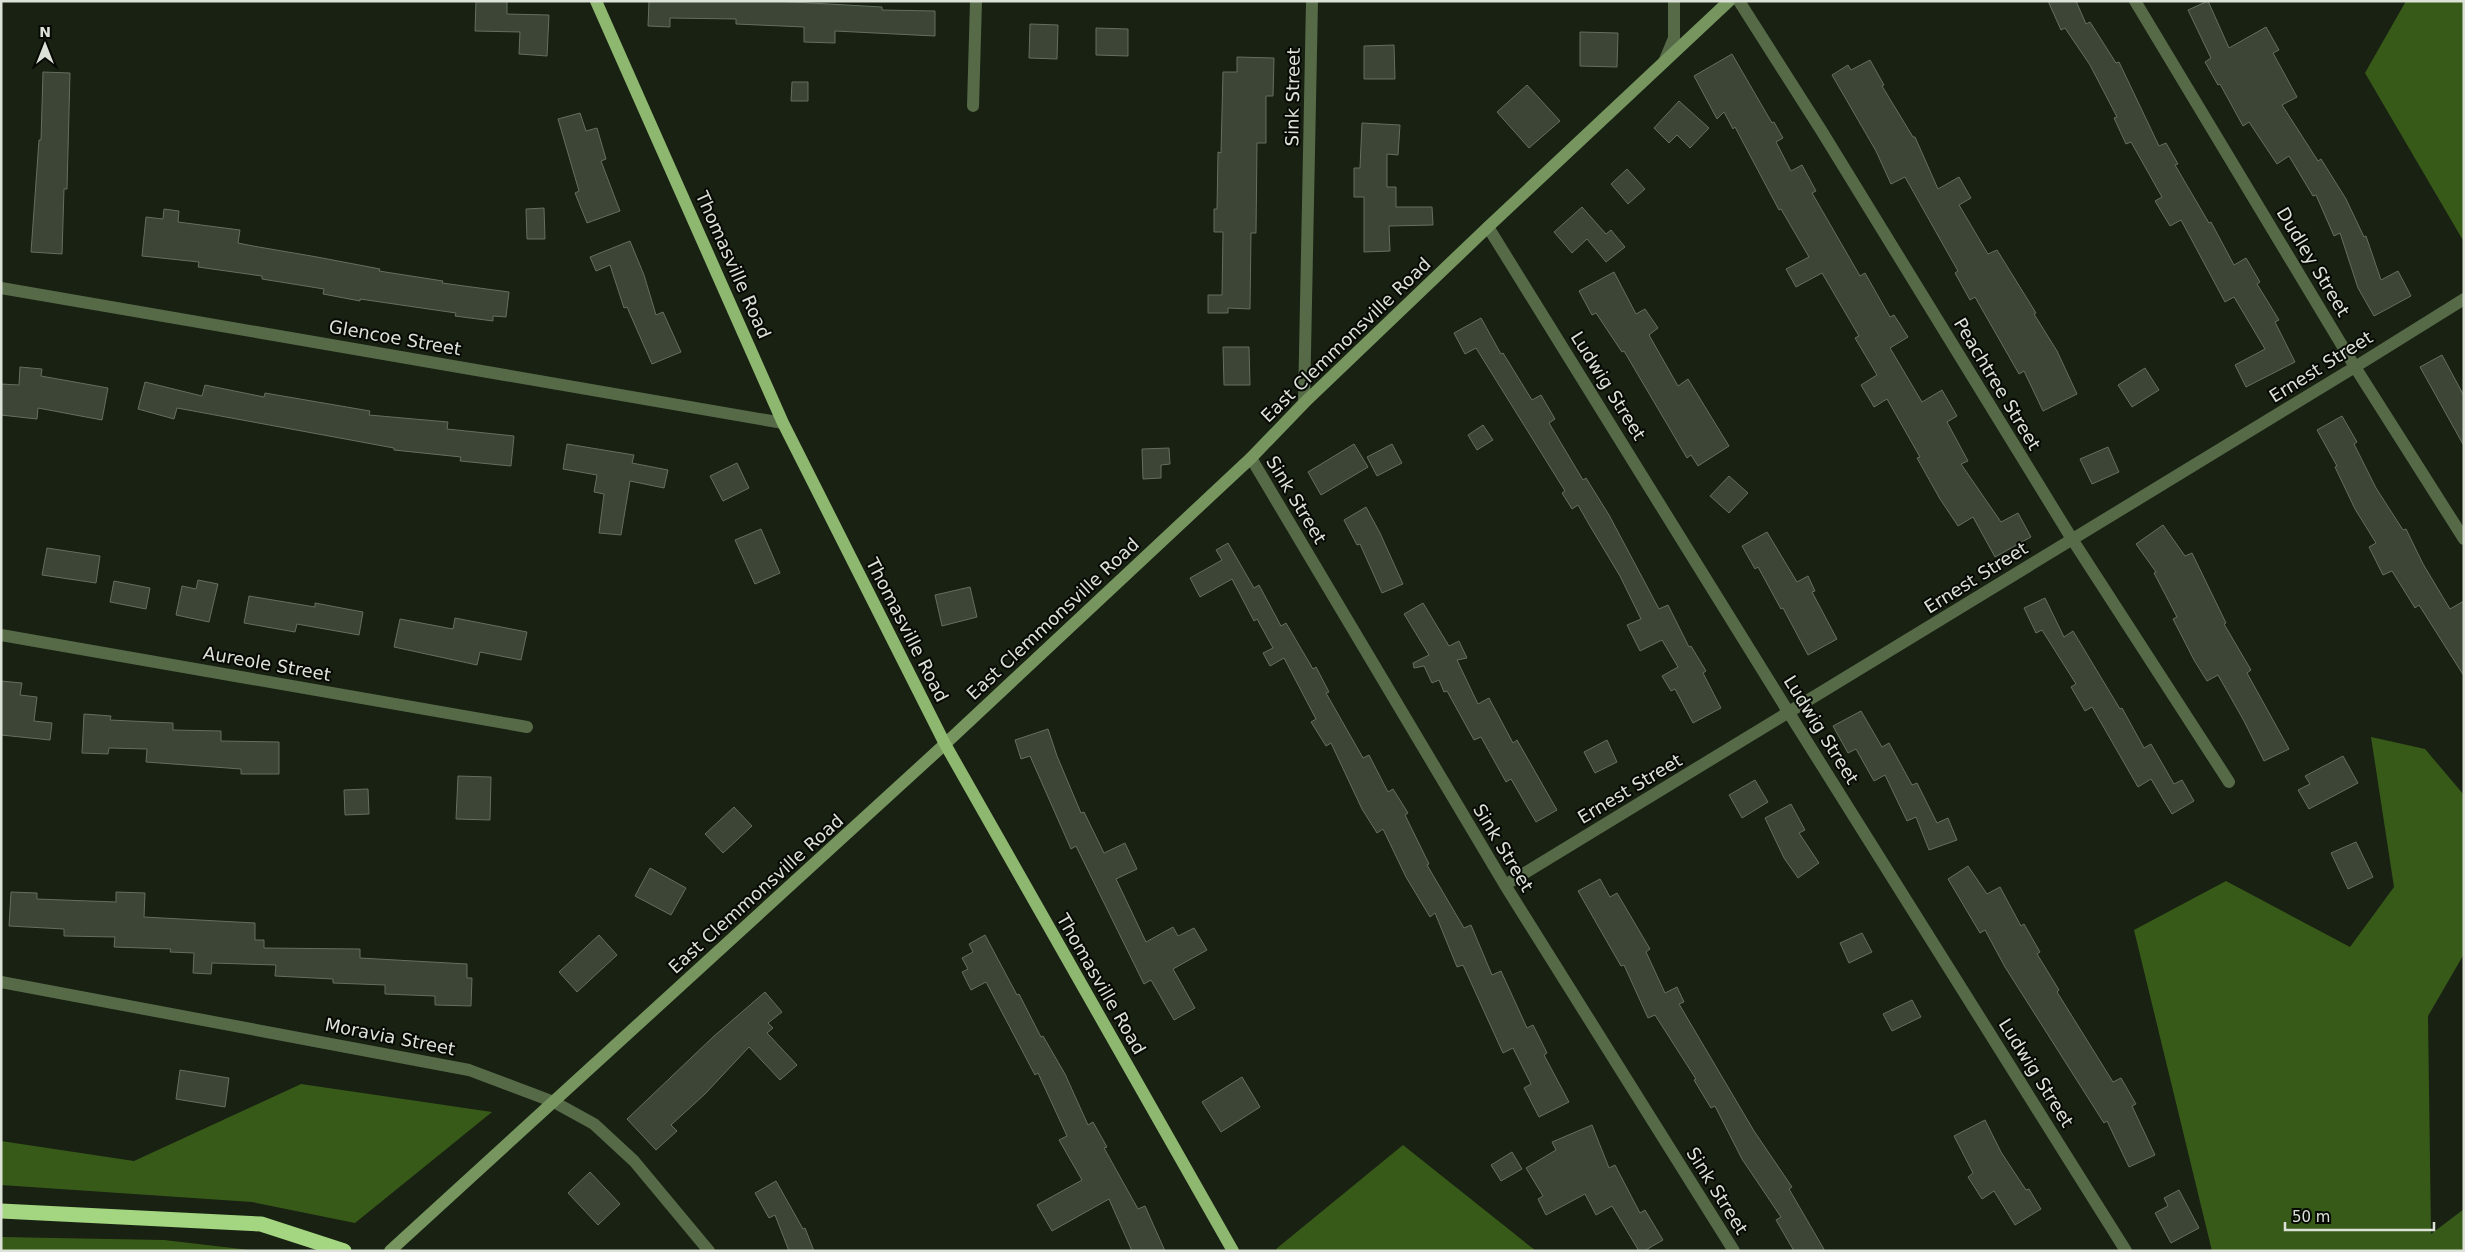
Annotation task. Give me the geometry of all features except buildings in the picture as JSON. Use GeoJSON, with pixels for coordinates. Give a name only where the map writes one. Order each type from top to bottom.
{"type":"FeatureCollection","features":[{"type":"Feature","properties":{"kind":"highway"},"geometry":{"type":"LineString","coordinates":[[1,1211],[261,1224],[344,1251]]}},
{"type":"Feature","properties":{"kind":"main road","name":"Thomasville Road"},"geometry":{"type":"LineString","coordinates":[[596,1],[783,423],[945,744],[1233,1251]]}},
{"type":"Feature","properties":{"kind":"main road","name":"East Clemmonsville Road"},"geometry":{"type":"LineString","coordinates":[[390,1251],[945,744],[1251,458],[1304,403],[1488,227],[1729,1]]}},
{"type":"Feature","properties":{"kind":"street"},"geometry":{"type":"LineString","coordinates":[[973,106],[976,1]]}},
{"type":"Feature","properties":{"kind":"street","name":"Sink Street"},"geometry":{"type":"LineString","coordinates":[[1304,403],[1312,1]]}},
{"type":"Feature","properties":{"kind":"street"},"geometry":{"type":"LineString","coordinates":[[1664,62],[1674,38],[1674,1]]}},
{"type":"Feature","properties":{"kind":"street","name":"Peachtree Street"},"geometry":{"type":"LineString","coordinates":[[1740,1],[1816,121],[2072,539],[2229,782]]}},
{"type":"Feature","properties":{"kind":"street","name":"Dudley Street"},"geometry":{"type":"LineString","coordinates":[[2135,1],[2355,367],[2464,539]]}},
{"type":"Feature","properties":{"kind":"street","name":"Ludwig Street"},"geometry":{"type":"LineString","coordinates":[[1488,227],[1789,713],[2126,1251]]}},
{"type":"Feature","properties":{"kind":"street","name":"Glencoe Street"},"geometry":{"type":"LineString","coordinates":[[1,288],[783,423]]}},
{"type":"Feature","properties":{"kind":"street","name":"Ernest Street"},"geometry":{"type":"LineString","coordinates":[[1505,885],[2464,299]]}},
{"type":"Feature","properties":{"kind":"street","name":"Sink Street"},"geometry":{"type":"LineString","coordinates":[[1251,458],[1505,885],[1734,1251]]}},
{"type":"Feature","properties":{"kind":"street","name":"Aureole Street"},"geometry":{"type":"LineString","coordinates":[[1,636],[528,727]]}},
{"type":"Feature","properties":{"kind":"street","name":"Moravia Street"},"geometry":{"type":"LineString","coordinates":[[1,982],[469,1070],[554,1102],[594,1124],[634,1161],[710,1251]]}},
{"type":"Feature","properties":{"kind":"green space"},"geometry":{"type":"Polygon","coordinates":[[[2406,1],[2464,1],[2464,242],[2365,73],[2406,1]]]}},
{"type":"Feature","properties":{"kind":"green space"},"geometry":{"type":"Polygon","coordinates":[[[2371,737],[2425,749],[2464,795],[2464,954],[2428,1016],[2431,1234],[2464,1209],[2464,1251],[2212,1251],[2134,930],[2226,881],[2350,947],[2394,887],[2371,737]]]}},
{"type":"Feature","properties":{"kind":"green space"},"geometry":{"type":"Polygon","coordinates":[[[301,1084],[492,1112],[355,1223],[252,1202],[1,1185],[1,1141],[134,1161],[301,1084]]]}},
{"type":"Feature","properties":{"kind":"green space"},"geometry":{"type":"Polygon","coordinates":[[[1403,1145],[1536,1251],[1278,1251],[1276,1249],[1403,1145]]]}},
{"type":"Feature","properties":{"kind":"green space"},"geometry":{"type":"Polygon","coordinates":[[[1,1237],[164,1240],[259,1251],[1,1251],[1,1237]]]}}]}
